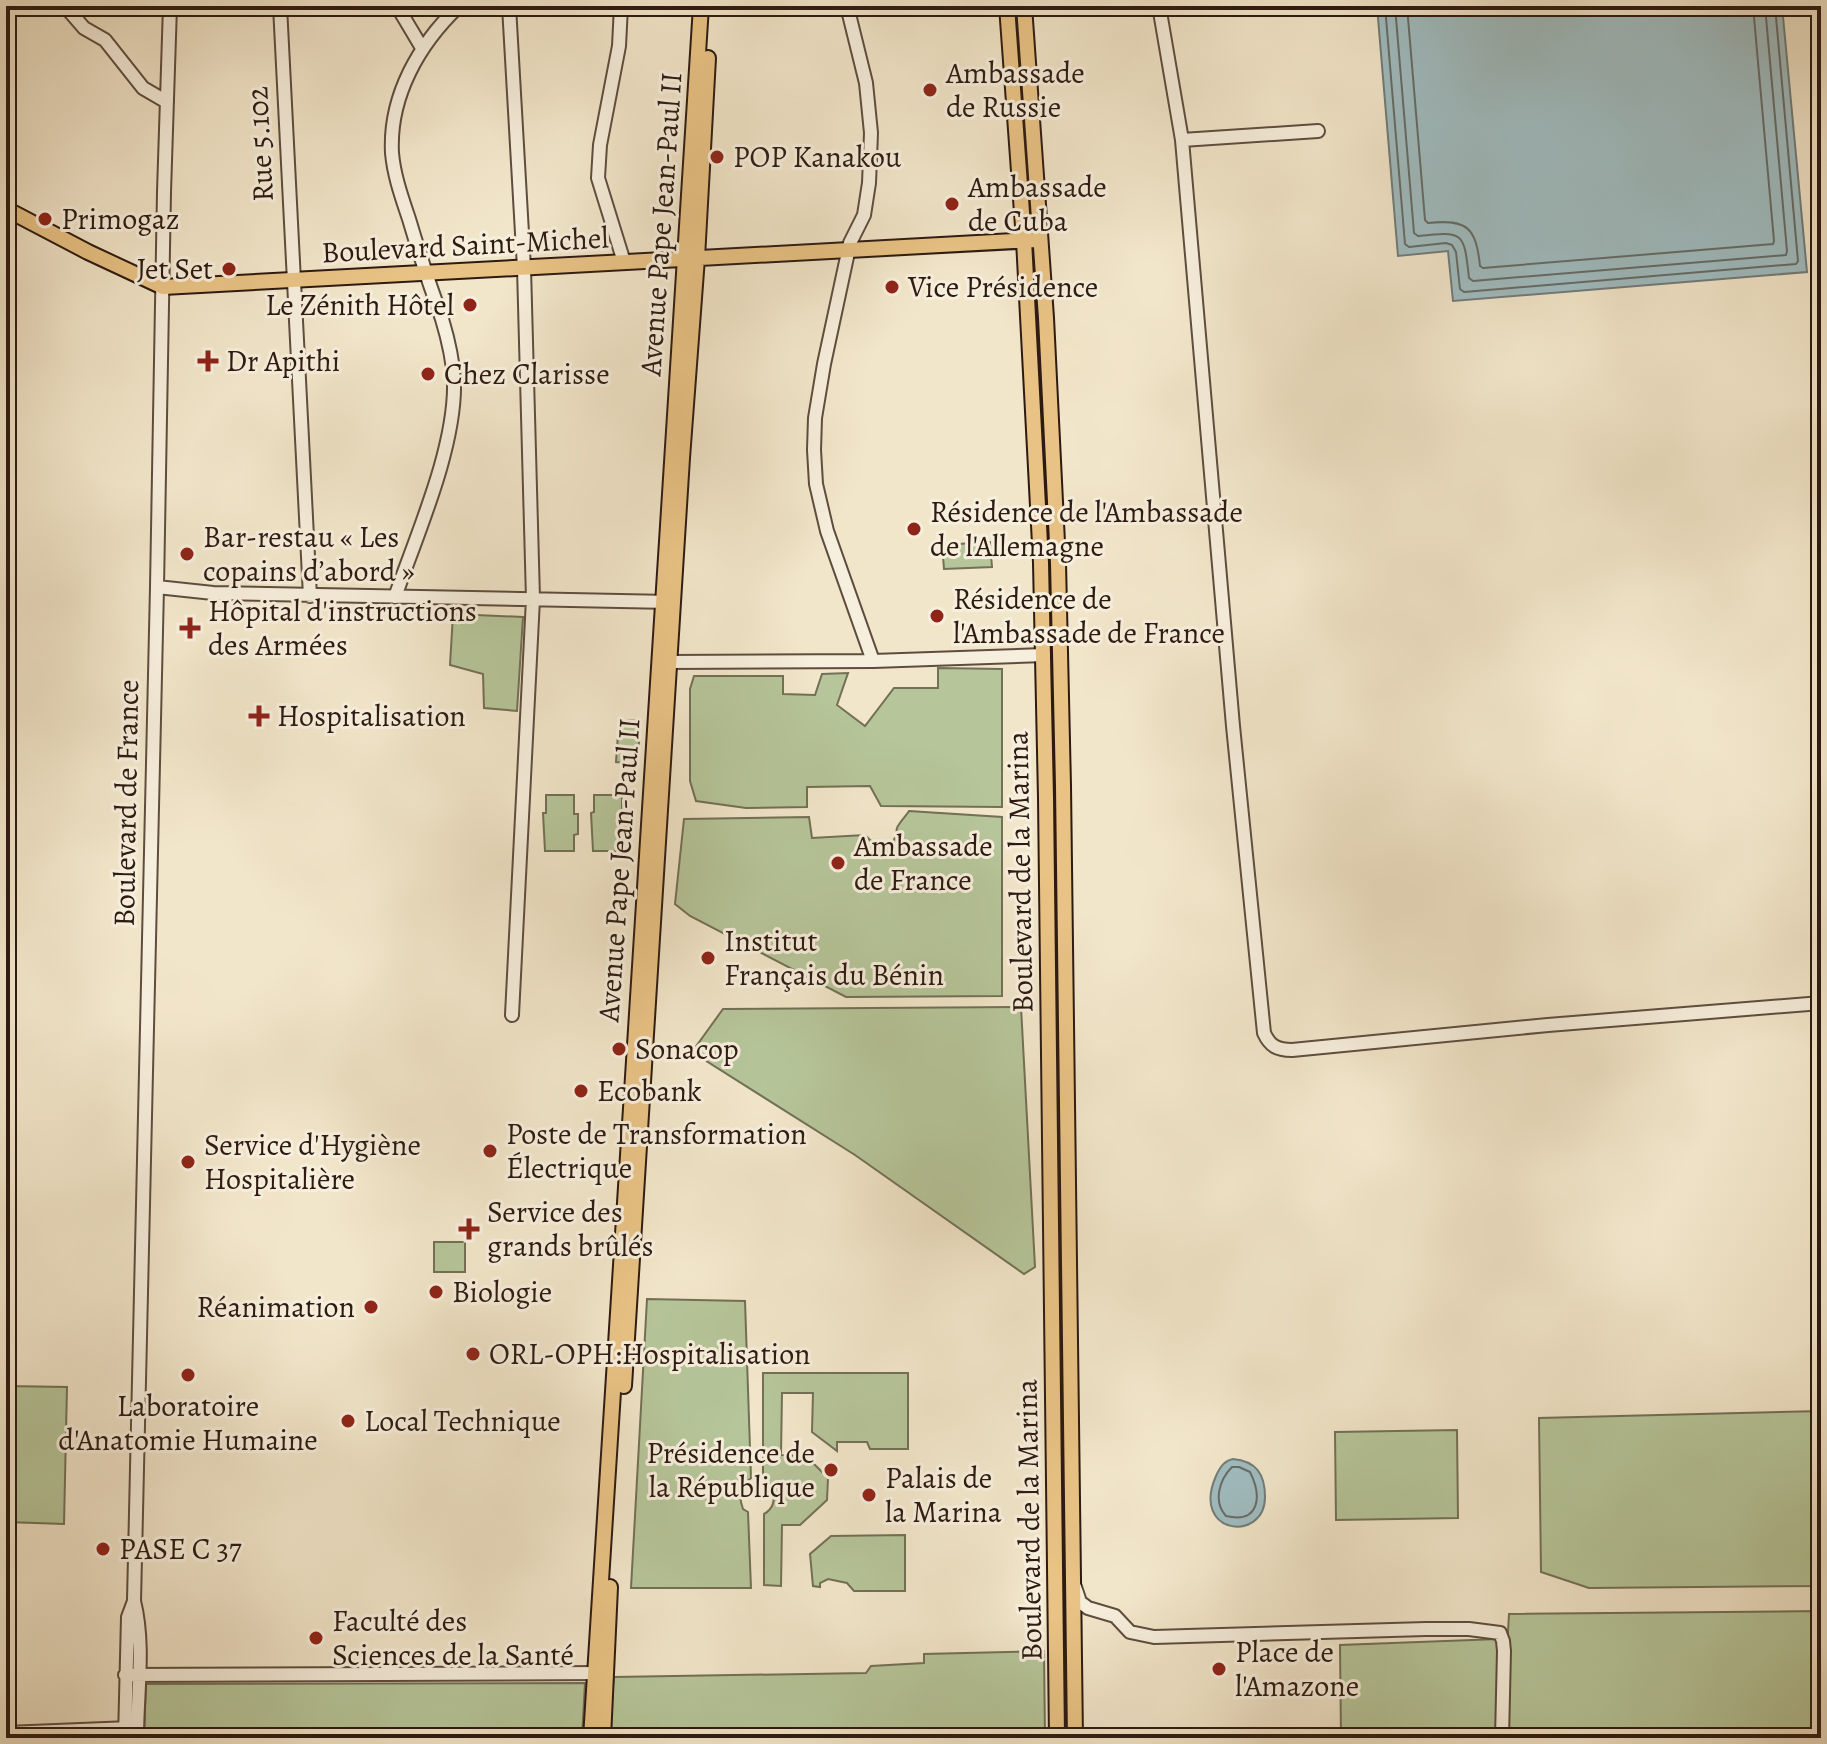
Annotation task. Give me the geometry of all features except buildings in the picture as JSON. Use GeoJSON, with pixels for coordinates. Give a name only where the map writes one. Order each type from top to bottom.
{"type":"FeatureCollection","features":[{"type":"Feature","properties":{"kind":"main road","name":"Avenue Pape Jean-Paul II"},"geometry":{"type":"LineString","coordinates":[[692,258],[701,6]]}},
{"type":"Feature","properties":{"kind":"main road","name":"Avenue Pape Jean-Paul II"},"geometry":{"type":"LineString","coordinates":[[591,1738],[600,1673],[668,602],[710,6]]}},
{"type":"Feature","properties":{"kind":"main road","name":"Boulevard de la Marina"},"geometry":{"type":"LineString","coordinates":[[1007,6],[1024,240],[1044,655],[1057,1738]]}},
{"type":"Feature","properties":{"kind":"main road","name":"Boulevard de la Marina"},"geometry":{"type":"LineString","coordinates":[[1024,6],[1041,240],[1059,611],[1075,1738]]}},
{"type":"Feature","properties":{"kind":"main road","name":"Boulevard Saint-Michel"},"geometry":{"type":"LineString","coordinates":[[6,209],[163,287],[1041,240]]}},
{"type":"Feature","properties":{"kind":"main road","name":"Avenue Pape Jean-Paul II"},"geometry":{"type":"LineString","coordinates":[[636,1104],[669,662],[668,602]]}},
{"type":"Feature","properties":{"kind":"main road"},"geometry":{"type":"LineString","coordinates":[[1052,1306],[1068,1309]]}},
{"type":"Feature","properties":{"kind":"main road"},"geometry":{"type":"LineString","coordinates":[[1052,1348],[1069,1354]]}},
{"type":"Feature","properties":{"kind":"main road","name":"Avenue Pape Jean-Paul II"},"geometry":{"type":"LineString","coordinates":[[600,1673],[603,1738]]}},
{"type":"Feature","properties":{"kind":"street"},"geometry":{"type":"LineString","coordinates":[[65,6],[84,28],[105,40],[143,88],[167,102]]}},
{"type":"Feature","properties":{"kind":"street","name":"Boulevard de France"},"geometry":{"type":"LineString","coordinates":[[131,1733],[139,1675],[138,1618],[134,1601],[170,6]]}},
{"type":"Feature","properties":{"kind":"street","name":"Rue 5.102"},"geometry":{"type":"LineString","coordinates":[[280,6],[310,596]]}},
{"type":"Feature","properties":{"kind":"street"},"geometry":{"type":"LineString","coordinates":[[397,6],[422,48]]}},
{"type":"Feature","properties":{"kind":"street"},"geometry":{"type":"LineString","coordinates":[[395,597],[439,469],[452,408],[454,381],[449,343],[399,190],[392,151],[393,125],[404,83],[422,48],[459,6]]}},
{"type":"Feature","properties":{"kind":"street"},"geometry":{"type":"LineString","coordinates":[[509,6],[524,268],[533,599],[512,1015]]}},
{"type":"Feature","properties":{"kind":"street"},"geometry":{"type":"LineString","coordinates":[[621,6],[619,46],[598,170],[602,193],[624,262]]}},
{"type":"Feature","properties":{"kind":"street"},"geometry":{"type":"LineString","coordinates":[[847,6],[866,83],[871,133],[869,192],[864,215],[849,250],[820,382],[814,426],[814,459],[816,484],[827,531],[873,661]]}},
{"type":"Feature","properties":{"kind":"street"},"geometry":{"type":"LineString","coordinates":[[1159,6],[1182,140],[1234,742],[1264,1033],[1268,1040],[1273,1047],[1292,1050],[1821,1003]]}},
{"type":"Feature","properties":{"kind":"street"},"geometry":{"type":"LineString","coordinates":[[1182,140],[1318,131]]}},
{"type":"Feature","properties":{"kind":"street"},"geometry":{"type":"LineString","coordinates":[[157,587],[213,593],[310,596],[668,602]]}},
{"type":"Feature","properties":{"kind":"street"},"geometry":{"type":"LineString","coordinates":[[669,662],[873,661],[1044,655]]}},
{"type":"Feature","properties":{"kind":"street"},"geometry":{"type":"LineString","coordinates":[[1072,1581],[1080,1602],[1088,1608],[1115,1616],[1130,1632],[1141,1635],[1175,1637],[1426,1629],[1500,1633],[1504,1651],[1502,1738]]}},
{"type":"Feature","properties":{"kind":"street","name":"Boulevard de France"},"geometry":{"type":"LineString","coordinates":[[131,1733],[125,1675],[128,1617],[134,1601]]}},
{"type":"Feature","properties":{"kind":"street"},"geometry":{"type":"LineString","coordinates":[[125,1675],[600,1673]]}},
{"type":"Feature","properties":{"kind":"street"},"geometry":{"type":"LineString","coordinates":[[6,1733],[131,1733]]}},
{"type":"Feature","properties":{"kind":"green space"},"geometry":{"type":"Polygon","coordinates":[[[990,542],[992,567],[944,569],[942,545],[990,542]]]}},
{"type":"Feature","properties":{"kind":"green space"},"geometry":{"type":"Polygon","coordinates":[[[453,614],[523,617],[517,711],[484,708],[483,674],[450,665],[453,614]]]}},
{"type":"Feature","properties":{"kind":"green space"},"geometry":{"type":"Polygon","coordinates":[[[938,668],[1002,669],[1002,807],[881,806],[870,786],[807,787],[807,807],[746,808],[696,801],[690,781],[690,689],[694,676],[783,676],[783,694],[815,695],[822,674],[848,673],[837,705],[865,726],[894,688],[938,688],[938,668]]]}},
{"type":"Feature","properties":{"kind":"green space"},"geometry":{"type":"Polygon","coordinates":[[[619,720],[641,721],[637,764],[616,762],[619,720]]]}},
{"type":"Feature","properties":{"kind":"green space"},"geometry":{"type":"Polygon","coordinates":[[[546,795],[574,795],[578,834],[574,835],[574,851],[545,851],[543,813],[546,813],[546,795]]]}},
{"type":"Feature","properties":{"kind":"green space"},"geometry":{"type":"Polygon","coordinates":[[[594,795],[622,795],[626,834],[622,834],[622,851],[593,851],[591,813],[594,812],[594,795]]]}},
{"type":"Feature","properties":{"kind":"green space"},"geometry":{"type":"Polygon","coordinates":[[[909,811],[1002,817],[1002,996],[846,997],[690,916],[675,904],[684,819],[809,817],[812,838],[865,835],[873,843],[886,847],[893,841],[898,826],[909,811]]]}},
{"type":"Feature","properties":{"kind":"green space"},"geometry":{"type":"Polygon","coordinates":[[[1021,1007],[1035,1267],[1024,1274],[855,1155],[692,1052],[723,1009],[1021,1007]]]}},
{"type":"Feature","properties":{"kind":"green space"},"geometry":{"type":"Polygon","coordinates":[[[434,1242],[465,1242],[465,1272],[434,1272],[434,1242]]]}},
{"type":"Feature","properties":{"kind":"green space"},"geometry":{"type":"Polygon","coordinates":[[[647,1299],[745,1301],[751,1478],[742,1488],[740,1496],[743,1509],[748,1512],[751,1588],[631,1588],[647,1299]]]}},
{"type":"Feature","properties":{"kind":"green space"},"geometry":{"type":"Polygon","coordinates":[[[763,1373],[908,1373],[908,1449],[870,1449],[867,1442],[837,1442],[837,1451],[812,1432],[813,1393],[782,1393],[781,1455],[806,1456],[828,1478],[827,1500],[800,1525],[782,1525],[781,1586],[764,1585],[764,1514],[772,1506],[774,1488],[763,1476],[763,1373]]]}},
{"type":"Feature","properties":{"kind":"green space"},"geometry":{"type":"Polygon","coordinates":[[[6,1386],[67,1387],[64,1524],[6,1522],[6,1386]]]}},
{"type":"Feature","properties":{"kind":"green space"},"geometry":{"type":"Polygon","coordinates":[[[1821,1411],[1821,1586],[1589,1588],[1541,1572],[1539,1418],[1821,1411]]]}},
{"type":"Feature","properties":{"kind":"green space"},"geometry":{"type":"Polygon","coordinates":[[[1457,1430],[1458,1518],[1336,1520],[1335,1432],[1457,1430]]]}},
{"type":"Feature","properties":{"kind":"green space"},"geometry":{"type":"Polygon","coordinates":[[[905,1535],[905,1591],[854,1591],[847,1583],[828,1579],[820,1583],[820,1587],[813,1586],[810,1554],[831,1536],[905,1535]]]}},
{"type":"Feature","properties":{"kind":"green space"},"geometry":{"type":"Polygon","coordinates":[[[1821,1611],[1821,1738],[1502,1738],[1509,1614],[1821,1611]]]}},
{"type":"Feature","properties":{"kind":"green space"},"geometry":{"type":"Polygon","coordinates":[[[1498,1639],[1497,1738],[1341,1738],[1340,1645],[1498,1639]]]}},
{"type":"Feature","properties":{"kind":"green space"},"geometry":{"type":"Polygon","coordinates":[[[1044,1651],[1045,1738],[608,1738],[614,1677],[866,1673],[871,1666],[924,1663],[924,1654],[1044,1651]]]}},
{"type":"Feature","properties":{"kind":"green space"},"geometry":{"type":"Polygon","coordinates":[[[585,1683],[582,1738],[144,1738],[146,1684],[585,1683]]]}},
{"type":"Feature","properties":{"kind":"water"},"geometry":{"type":"Polygon","coordinates":[[[1377,6],[1782,6],[1807,272],[1453,301],[1448,251],[1398,256],[1377,6]]]}},
{"type":"Feature","properties":{"kind":"water"},"geometry":{"type":"Polygon","coordinates":[[[1233,1459],[1258,1470],[1265,1489],[1262,1512],[1254,1521],[1243,1526],[1231,1526],[1220,1521],[1213,1511],[1211,1496],[1216,1476],[1227,1461],[1233,1459]]]}},
{"type":"Feature","properties":{"kind":"place","name":"Ambassade de Russie"},"geometry":{"type":"Point","coordinates":[930,90]}},
{"type":"Feature","properties":{"kind":"place","name":"POP Kanakou"},"geometry":{"type":"Point","coordinates":[717,157]}},
{"type":"Feature","properties":{"kind":"place","name":"Ambassade de Cuba"},"geometry":{"type":"Point","coordinates":[952,204]}},
{"type":"Feature","properties":{"kind":"place","name":"Primogaz"},"geometry":{"type":"Point","coordinates":[45,219]}},
{"type":"Feature","properties":{"kind":"place","name":"Jet Set"},"geometry":{"type":"Point","coordinates":[229,269]}},
{"type":"Feature","properties":{"kind":"place","name":"Vice Présidence"},"geometry":{"type":"Point","coordinates":[892,287]}},
{"type":"Feature","properties":{"kind":"place","name":"Le Zénith Hôtel"},"geometry":{"type":"Point","coordinates":[470,305]}},
{"type":"Feature","properties":{"kind":"place","name":"Dr Apithi"},"geometry":{"type":"Point","coordinates":[208,361]}},
{"type":"Feature","properties":{"kind":"place","name":"Chez Clarisse"},"geometry":{"type":"Point","coordinates":[428,374]}},
{"type":"Feature","properties":{"kind":"place","name":"Résidence de l'Ambassade de l'Allemagne"},"geometry":{"type":"Point","coordinates":[914,529]}},
{"type":"Feature","properties":{"kind":"place","name":"Bar-restau « Les copains d’abord »"},"geometry":{"type":"Point","coordinates":[187,554]}},
{"type":"Feature","properties":{"kind":"place","name":"Résidence de l'Ambassade de France"},"geometry":{"type":"Point","coordinates":[937,616]}},
{"type":"Feature","properties":{"kind":"place","name":"Hôpital d'instructions des Armées"},"geometry":{"type":"Point","coordinates":[190,628]}},
{"type":"Feature","properties":{"kind":"place","name":"Hospitalisation"},"geometry":{"type":"Point","coordinates":[259,716]}},
{"type":"Feature","properties":{"kind":"place","name":"Ambassade de France"},"geometry":{"type":"Point","coordinates":[838,863]}},
{"type":"Feature","properties":{"kind":"place","name":"Institut Français du Bénin"},"geometry":{"type":"Point","coordinates":[708,958]}},
{"type":"Feature","properties":{"kind":"place","name":"Sonacop"},"geometry":{"type":"Point","coordinates":[619,1049]}},
{"type":"Feature","properties":{"kind":"place","name":"Ecobank"},"geometry":{"type":"Point","coordinates":[581,1091]}},
{"type":"Feature","properties":{"kind":"place","name":"Poste de Transformation Électrique"},"geometry":{"type":"Point","coordinates":[490,1151]}},
{"type":"Feature","properties":{"kind":"place","name":"Service d'Hygiène Hospitalière"},"geometry":{"type":"Point","coordinates":[188,1162]}},
{"type":"Feature","properties":{"kind":"place","name":"Service des grands brûlés"},"geometry":{"type":"Point","coordinates":[469,1229]}},
{"type":"Feature","properties":{"kind":"place","name":"Biologie"},"geometry":{"type":"Point","coordinates":[436,1292]}},
{"type":"Feature","properties":{"kind":"place","name":"Réanimation"},"geometry":{"type":"Point","coordinates":[371,1307]}},
{"type":"Feature","properties":{"kind":"place","name":"ORL-OPH:Hospitalisation"},"geometry":{"type":"Point","coordinates":[473,1354]}},
{"type":"Feature","properties":{"kind":"place","name":"Laboratoire d'Anatomie Humaine"},"geometry":{"type":"Point","coordinates":[188,1375]}},
{"type":"Feature","properties":{"kind":"place","name":"Local Technique"},"geometry":{"type":"Point","coordinates":[348,1421]}},
{"type":"Feature","properties":{"kind":"place","name":"Présidence de la République"},"geometry":{"type":"Point","coordinates":[831,1470]}},
{"type":"Feature","properties":{"kind":"place","name":"Palais de la Marina"},"geometry":{"type":"Point","coordinates":[869,1495]}},
{"type":"Feature","properties":{"kind":"place","name":"PASE C 37"},"geometry":{"type":"Point","coordinates":[103,1549]}},
{"type":"Feature","properties":{"kind":"place","name":"Faculté des Sciences de la Santé"},"geometry":{"type":"Point","coordinates":[316,1638]}},
{"type":"Feature","properties":{"kind":"place","name":"Place de l'Amazone"},"geometry":{"type":"Point","coordinates":[1219,1669]}}]}
